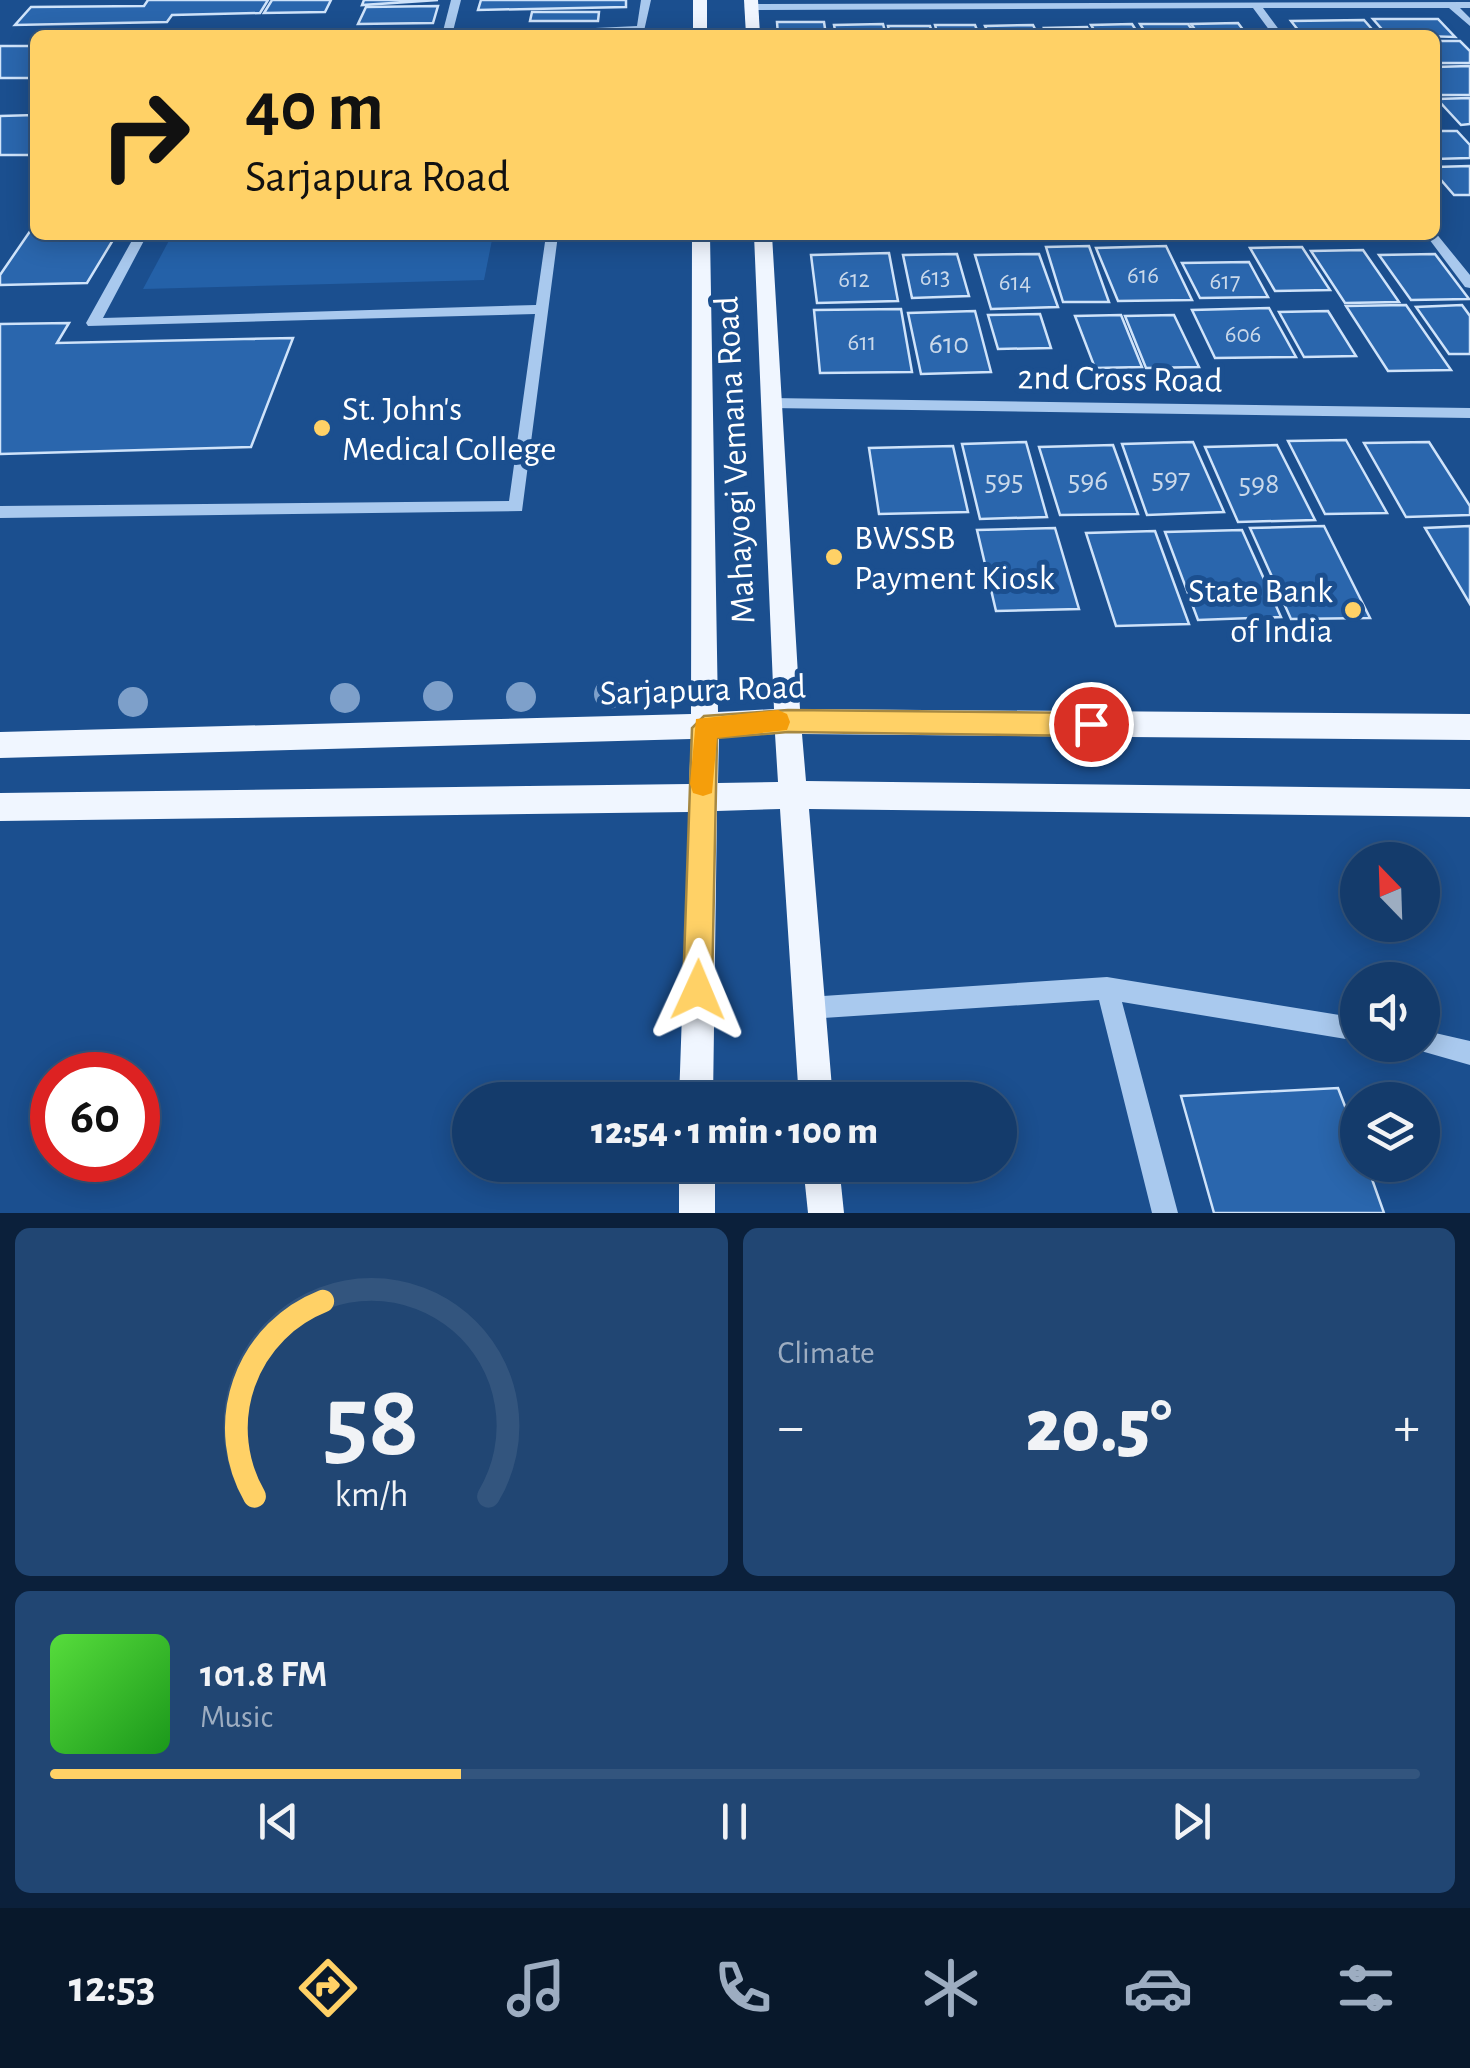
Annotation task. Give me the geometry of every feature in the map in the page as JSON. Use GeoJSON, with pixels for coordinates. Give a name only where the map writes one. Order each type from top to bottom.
{"type":"FeatureCollection","features":[{"type":"Feature","properties":{"kind":"main road"},"geometry":{"type":"LineString","coordinates":[[700,0],[700,30]]}},
{"type":"Feature","properties":{"kind":"main road"},"geometry":{"type":"LineString","coordinates":[[751,4],[752,30]]}},
{"type":"Feature","properties":{"kind":"main road","name":"Mahayogi Vemana Road"},"geometry":{"type":"LineString","coordinates":[[696,1082],[704,728],[701,240]]}},
{"type":"Feature","properties":{"kind":"main road","name":"Mahayogi Vemana Road"},"geometry":{"type":"LineString","coordinates":[[764,240],[792,795],[814,1082]]}},
{"type":"Feature","properties":{"kind":"main road","name":"Sarjapura Road"},"geometry":{"type":"LineString","coordinates":[[0,746],[704,728],[788,721],[1470,727]]}},
{"type":"Feature","properties":{"kind":"main road"},"geometry":{"type":"LineString","coordinates":[[0,807],[792,795],[1470,803]]}},
{"type":"Feature","properties":{"kind":"main road"},"geometry":{"type":"LineString","coordinates":[[697,1182],[697,1213]]}},
{"type":"Feature","properties":{"kind":"main road"},"geometry":{"type":"LineString","coordinates":[[823,1182],[826,1213]]}},
{"type":"Feature","properties":{"kind":"street"},"geometry":{"type":"LineString","coordinates":[[449,30],[456,0]]}},
{"type":"Feature","properties":{"kind":"street"},"geometry":{"type":"LineString","coordinates":[[620,30],[641,29],[646,0]]}},
{"type":"Feature","properties":{"kind":"street"},"geometry":{"type":"LineString","coordinates":[[751,4],[1470,5]]}},
{"type":"Feature","properties":{"kind":"street"},"geometry":{"type":"LineString","coordinates":[[1450,5],[1470,22]]}},
{"type":"Feature","properties":{"kind":"street"},"geometry":{"type":"LineString","coordinates":[[1255,6],[1274,30]]}},
{"type":"Feature","properties":{"kind":"street"},"geometry":{"type":"LineString","coordinates":[[138,240],[93,323],[542,309]]}},
{"type":"Feature","properties":{"kind":"street"},"geometry":{"type":"LineString","coordinates":[[0,512],[516,507],[551,240]]}},
{"type":"Feature","properties":{"kind":"street"},"geometry":{"type":"LineString","coordinates":[[1436,240],[1470,284]]}},
{"type":"Feature","properties":{"kind":"street","name":"2nd Cross Road"},"geometry":{"type":"LineString","coordinates":[[770,403],[1470,412]]}},
{"type":"Feature","properties":{"kind":"street"},"geometry":{"type":"LineString","coordinates":[[808,1008],[1107,988],[1340,1027]]}},
{"type":"Feature","properties":{"kind":"street"},"geometry":{"type":"LineString","coordinates":[[1107,988],[1164,1213]]}},
{"type":"Feature","properties":{"kind":"street"},"geometry":{"type":"LineString","coordinates":[[1440,1046],[1470,1053]]}},
{"type":"Feature","properties":{"kind":"shaded area"},"geometry":{"type":"Polygon","coordinates":[[[169,240],[492,240],[484,280],[143,289],[169,240]]]}},
{"type":"Feature","properties":{"kind":"building"},"geometry":{"type":"Polygon","coordinates":[[[148,0],[268,0],[260,13],[172,15],[167,22],[15,25],[31,7],[144,6],[148,0]]]}},
{"type":"Feature","properties":{"kind":"building"},"geometry":{"type":"Polygon","coordinates":[[[272,0],[331,0],[325,12],[264,13],[272,0]]]}},
{"type":"Feature","properties":{"kind":"building"},"geometry":{"type":"Polygon","coordinates":[[[364,0],[438,0],[362,5],[364,0]]]}},
{"type":"Feature","properties":{"kind":"building"},"geometry":{"type":"Polygon","coordinates":[[[481,0],[626,0],[626,7],[478,10],[481,0]]]}},
{"type":"Feature","properties":{"kind":"building"},"geometry":{"type":"Polygon","coordinates":[[[438,6],[433,23],[358,24],[366,7],[438,6]]]}},
{"type":"Feature","properties":{"kind":"building"},"geometry":{"type":"Polygon","coordinates":[[[532,12],[599,12],[598,21],[530,21],[532,12]]]}},
{"type":"Feature","properties":{"kind":"building"},"geometry":{"type":"Polygon","coordinates":[[[1373,19],[1438,19],[1455,37],[1440,37],[1440,30],[1383,30],[1373,19]]]}},
{"type":"Feature","properties":{"kind":"building"},"geometry":{"type":"Polygon","coordinates":[[[1364,20],[1373,30],[1298,30],[1291,21],[1364,20]]]}},
{"type":"Feature","properties":{"kind":"building"},"geometry":{"type":"Polygon","coordinates":[[[777,22],[824,22],[825,30],[778,30],[777,22]]]}},
{"type":"Feature","properties":{"kind":"building"},"geometry":{"type":"Polygon","coordinates":[[[1238,23],[1243,30],[1195,30],[1191,24],[1238,23]]]}},
{"type":"Feature","properties":{"kind":"building"},"geometry":{"type":"Polygon","coordinates":[[[883,24],[885,30],[835,30],[834,25],[883,24]]]}},
{"type":"Feature","properties":{"kind":"building"},"geometry":{"type":"Polygon","coordinates":[[[1132,24],[1136,30],[1094,30],[1091,25],[1132,24]]]}},
{"type":"Feature","properties":{"kind":"building"},"geometry":{"type":"Polygon","coordinates":[[[1140,24],[1188,24],[1192,30],[1144,30],[1140,24]]]}},
{"type":"Feature","properties":{"kind":"building"},"geometry":{"type":"Polygon","coordinates":[[[935,25],[975,25],[977,30],[936,30],[935,25]]]}},
{"type":"Feature","properties":{"kind":"building"},"geometry":{"type":"Polygon","coordinates":[[[1033,25],[1036,30],[987,30],[985,26],[1033,25]]]}},
{"type":"Feature","properties":{"kind":"building"},"geometry":{"type":"Polygon","coordinates":[[[888,26],[930,26],[931,30],[889,30],[888,26]]]}},
{"type":"Feature","properties":{"kind":"building"},"geometry":{"type":"Polygon","coordinates":[[[1087,27],[1088,30],[1045,30],[1087,27]]]}},
{"type":"Feature","properties":{"kind":"building"},"geometry":{"type":"Polygon","coordinates":[[[1440,41],[1460,41],[1470,51],[1470,63],[1440,63],[1440,41]]]}},
{"type":"Feature","properties":{"kind":"building"},"geometry":{"type":"Polygon","coordinates":[[[0,46],[30,46],[30,78],[0,78],[0,46]]]}},
{"type":"Feature","properties":{"kind":"building"},"geometry":{"type":"Polygon","coordinates":[[[1470,66],[1470,95],[1440,95],[1440,67],[1470,66]]]}},
{"type":"Feature","properties":{"kind":"building"},"geometry":{"type":"Polygon","coordinates":[[[1470,98],[1470,124],[1461,125],[1440,99],[1470,98]]]}},
{"type":"Feature","properties":{"kind":"building"},"geometry":{"type":"Polygon","coordinates":[[[30,115],[30,155],[0,155],[0,116],[30,115]]]}},
{"type":"Feature","properties":{"kind":"building"},"geometry":{"type":"Polygon","coordinates":[[[1440,131],[1457,131],[1470,145],[1470,158],[1440,159],[1440,131]]]}},
{"type":"Feature","properties":{"kind":"building"},"geometry":{"type":"Polygon","coordinates":[[[1470,166],[1470,195],[1454,195],[1440,179],[1440,167],[1470,166]]]}},
{"type":"Feature","properties":{"kind":"building"},"geometry":{"type":"Polygon","coordinates":[[[30,231],[30,240],[113,240],[87,283],[0,285],[0,275],[30,231]]]}},
{"type":"Feature","properties":{"kind":"building"},"geometry":{"type":"Polygon","coordinates":[[[1089,246],[1109,302],[1063,302],[1046,247],[1089,246]]]}},
{"type":"Feature","properties":{"kind":"building"},"geometry":{"type":"Polygon","coordinates":[[[1166,246],[1192,300],[1118,301],[1096,248],[1166,246]]]}},
{"type":"Feature","properties":{"kind":"building"},"geometry":{"type":"Polygon","coordinates":[[[1302,247],[1330,290],[1275,291],[1250,248],[1302,247]]]}},
{"type":"Feature","properties":{"kind":"building"},"geometry":{"type":"Polygon","coordinates":[[[1363,250],[1399,302],[1345,303],[1311,251],[1363,250]]]}},
{"type":"Feature","properties":{"kind":"building"},"geometry":{"type":"Polygon","coordinates":[[[889,253],[898,301],[817,303],[811,255],[889,253]]]}},
{"type":"Feature","properties":{"kind":"building"},"geometry":{"type":"Polygon","coordinates":[[[957,254],[969,296],[912,298],[903,255],[957,254]]]}},
{"type":"Feature","properties":{"kind":"building"},"geometry":{"type":"Polygon","coordinates":[[[1039,254],[1058,307],[991,309],[975,255],[1039,254]]]}},
{"type":"Feature","properties":{"kind":"building"},"geometry":{"type":"Polygon","coordinates":[[[1435,254],[1469,299],[1411,300],[1379,255],[1435,254]]]}},
{"type":"Feature","properties":{"kind":"building"},"geometry":{"type":"Polygon","coordinates":[[[1249,262],[1268,297],[1200,298],[1182,263],[1249,262]]]}},
{"type":"Feature","properties":{"kind":"building"},"geometry":{"type":"Polygon","coordinates":[[[1406,305],[1451,370],[1388,371],[1346,306],[1406,305]]]}},
{"type":"Feature","properties":{"kind":"building"},"geometry":{"type":"Polygon","coordinates":[[[1462,305],[1470,316],[1470,354],[1449,354],[1416,307],[1462,305]]]}},
{"type":"Feature","properties":{"kind":"building"},"geometry":{"type":"Polygon","coordinates":[[[1269,308],[1296,357],[1215,358],[1192,310],[1269,308]]]}},
{"type":"Feature","properties":{"kind":"building"},"geometry":{"type":"Polygon","coordinates":[[[901,309],[912,372],[820,373],[814,310],[901,309]]]}},
{"type":"Feature","properties":{"kind":"building"},"geometry":{"type":"Polygon","coordinates":[[[975,311],[991,372],[921,374],[908,313],[975,311]]]}},
{"type":"Feature","properties":{"kind":"building"},"geometry":{"type":"Polygon","coordinates":[[[1328,311],[1356,356],[1304,357],[1279,312],[1328,311]]]}},
{"type":"Feature","properties":{"kind":"building"},"geometry":{"type":"Polygon","coordinates":[[[1040,314],[1051,348],[998,349],[988,315],[1040,314]]]}},
{"type":"Feature","properties":{"kind":"building"},"geometry":{"type":"Polygon","coordinates":[[[1121,315],[1142,367],[1095,368],[1075,316],[1121,315]]]}},
{"type":"Feature","properties":{"kind":"building"},"geometry":{"type":"Polygon","coordinates":[[[1174,315],[1199,367],[1146,368],[1125,316],[1174,315]]]}},
{"type":"Feature","properties":{"kind":"building"},"geometry":{"type":"Polygon","coordinates":[[[69,323],[57,343],[293,338],[251,447],[0,454],[0,324],[69,323]]]}},
{"type":"Feature","properties":{"kind":"building"},"geometry":{"type":"Polygon","coordinates":[[[1346,440],[1387,513],[1325,514],[1288,441],[1346,440]]]}},
{"type":"Feature","properties":{"kind":"building"},"geometry":{"type":"Polygon","coordinates":[[[1026,442],[1047,517],[980,519],[962,444],[1026,442]]]}},
{"type":"Feature","properties":{"kind":"building"},"geometry":{"type":"Polygon","coordinates":[[[1193,442],[1224,512],[1147,515],[1122,444],[1193,442]]]}},
{"type":"Feature","properties":{"kind":"building"},"geometry":{"type":"Polygon","coordinates":[[[1429,442],[1470,506],[1470,515],[1406,517],[1364,443],[1429,442]]]}},
{"type":"Feature","properties":{"kind":"building"},"geometry":{"type":"Polygon","coordinates":[[[1113,445],[1138,514],[1060,515],[1039,447],[1113,445]]]}},
{"type":"Feature","properties":{"kind":"building"},"geometry":{"type":"Polygon","coordinates":[[[1277,445],[1315,520],[1238,522],[1205,447],[1277,445]]]}},
{"type":"Feature","properties":{"kind":"building"},"geometry":{"type":"Polygon","coordinates":[[[953,446],[968,512],[879,514],[869,448],[953,446]]]}},
{"type":"Feature","properties":{"kind":"building"},"geometry":{"type":"Polygon","coordinates":[[[1324,526],[1370,618],[1291,619],[1250,528],[1324,526]]]}},
{"type":"Feature","properties":{"kind":"building"},"geometry":{"type":"Polygon","coordinates":[[[1470,526],[1470,604],[1425,528],[1470,526]]]}},
{"type":"Feature","properties":{"kind":"building"},"geometry":{"type":"Polygon","coordinates":[[[1055,528],[1079,609],[996,611],[977,530],[1055,528]]]}},
{"type":"Feature","properties":{"kind":"building"},"geometry":{"type":"Polygon","coordinates":[[[1242,530],[1281,617],[1198,620],[1165,532],[1242,530]]]}},
{"type":"Feature","properties":{"kind":"building"},"geometry":{"type":"Polygon","coordinates":[[[1155,531],[1189,624],[1116,626],[1086,533],[1155,531]]]}},
{"type":"Feature","properties":{"kind":"building"},"geometry":{"type":"Polygon","coordinates":[[[1338,1088],[1340,1182],[1373,1182],[1384,1213],[1214,1213],[1181,1096],[1338,1088]]]}},
{"type":"Feature","properties":{"kind":"slow traffic"},"geometry":{"type":"LineString","coordinates":[[703,784],[704,728],[778,722]]}},
{"type":"Feature","properties":{"kind":"place","name":"St. John's Medical College"},"geometry":{"type":"Point","coordinates":[322,428]}},
{"type":"Feature","properties":{"kind":"place","name":"BWSSB Payment Kiosk"},"geometry":{"type":"Point","coordinates":[834,557]}},
{"type":"Feature","properties":{"kind":"place","name":"State Bank of India"},"geometry":{"type":"Point","coordinates":[1353,610]}},
{"type":"Feature","properties":{"kind":"route"},"geometry":{"type":"LineString","coordinates":[[698,990],[704,728],[788,721],[1091,724]]}}]}
